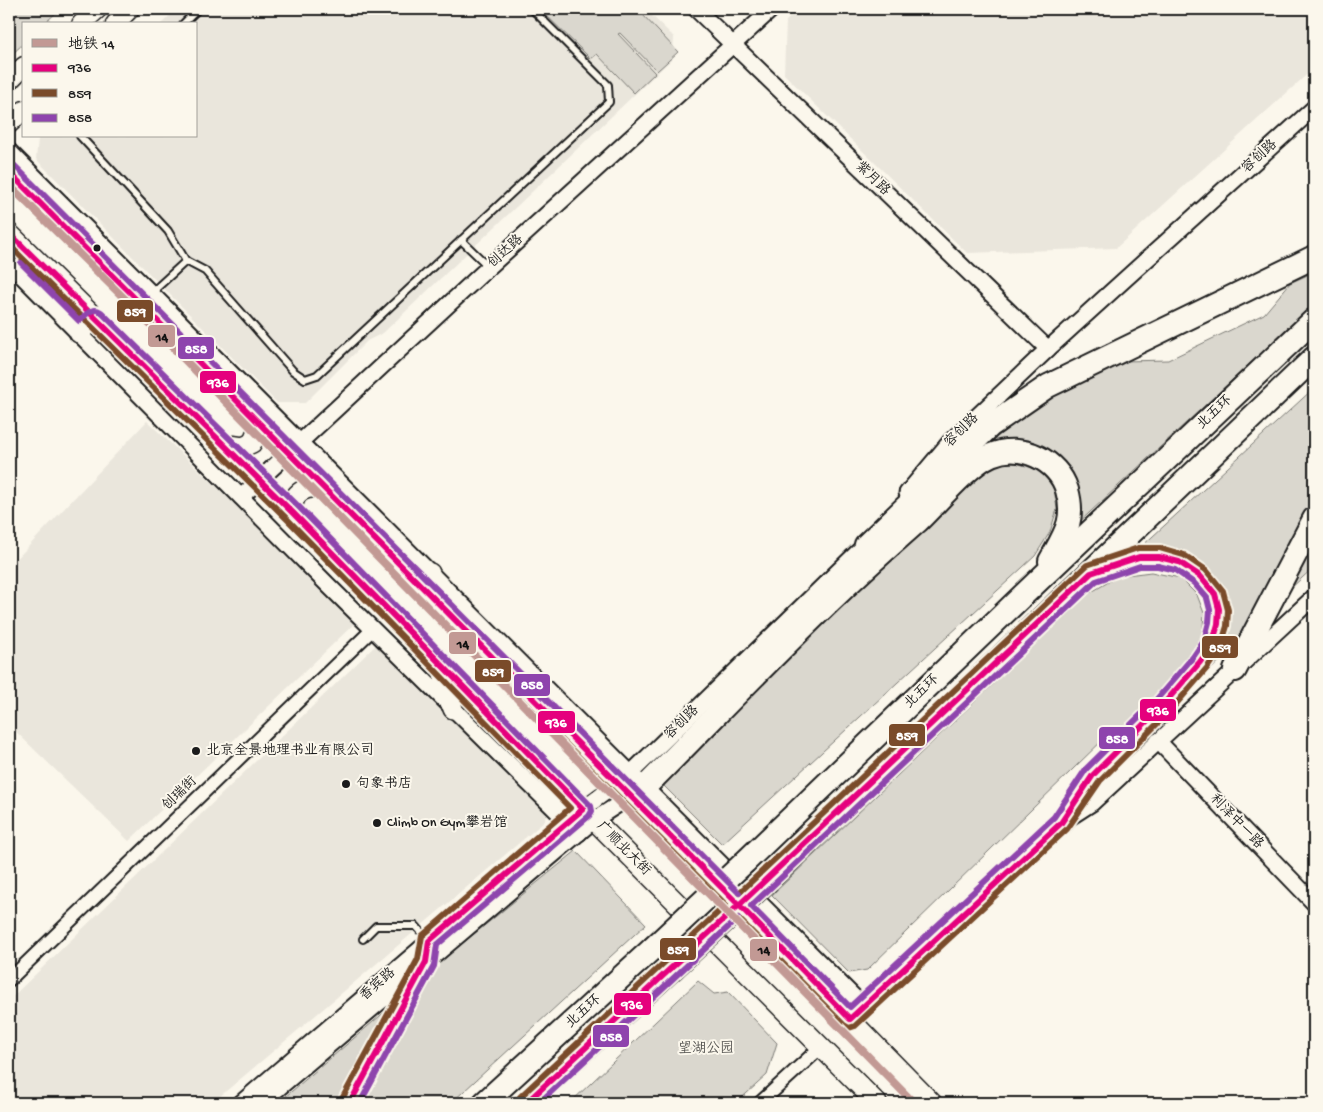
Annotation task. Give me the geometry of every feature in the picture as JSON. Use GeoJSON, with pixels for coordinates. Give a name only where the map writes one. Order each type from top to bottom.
{"type":"FeatureCollection","features":[{"type":"Feature","properties":{"kind":"highway"},"geometry":{"type":"LineString","coordinates":[[866,545],[990,426],[1048,386],[1314,257]]}},
{"type":"Feature","properties":{"kind":"highway","name":"北五环"},"geometry":{"type":"LineString","coordinates":[[484,1103],[745,862],[1314,320]]}},
{"type":"Feature","properties":{"kind":"highway","name":"北五环"},"geometry":{"type":"LineString","coordinates":[[526,1103],[766,881],[1314,358]]}},
{"type":"Feature","properties":{"kind":"highway"},"geometry":{"type":"LineString","coordinates":[[631,785],[974,466],[991,455],[1010,451],[1028,453],[1042,458],[1055,469],[1064,481],[1070,500],[1071,518],[1040,579]]}},
{"type":"Feature","properties":{"kind":"highway"},"geometry":{"type":"LineString","coordinates":[[1235,670],[1314,519]]}},
{"type":"Feature","properties":{"kind":"highway"},"geometry":{"type":"LineString","coordinates":[[1061,823],[1092,775],[1162,706],[1200,662],[1212,645],[1218,624],[1219,608],[1215,594],[1200,576],[1179,562],[1159,557],[1139,557],[1090,573]]}},
{"type":"Feature","properties":{"kind":"highway"},"geometry":{"type":"LineString","coordinates":[[350,1103],[428,951]]}},
{"type":"Feature","properties":{"kind":"main road"},"geometry":{"type":"LineString","coordinates":[[83,22],[98,9]]}},
{"type":"Feature","properties":{"kind":"main road"},"geometry":{"type":"LineString","coordinates":[[117,22],[130,9]]}},
{"type":"Feature","properties":{"kind":"main road"},"geometry":{"type":"LineString","coordinates":[[9,81],[22,68]]}},
{"type":"Feature","properties":{"kind":"main road"},"geometry":{"type":"LineString","coordinates":[[9,124],[22,112]]}},
{"type":"Feature","properties":{"kind":"main road"},"geometry":{"type":"LineString","coordinates":[[9,172],[146,298],[176,339],[253,418],[294,448],[324,489],[441,605],[631,785],[850,1020],[932,1103]]}},
{"type":"Feature","properties":{"kind":"main road","name":"广顺北大街"},"geometry":{"type":"LineString","coordinates":[[9,233],[293,513],[441,666],[878,1103]]}},
{"type":"Feature","properties":{"kind":"main road"},"geometry":{"type":"LineString","coordinates":[[171,314],[176,339]]}},
{"type":"Feature","properties":{"kind":"main road"},"geometry":{"type":"LineString","coordinates":[[79,333],[95,318]]}},
{"type":"Feature","properties":{"kind":"main road"},"geometry":{"type":"LineString","coordinates":[[223,444],[243,447],[252,443],[258,428],[253,418]]}},
{"type":"Feature","properties":{"kind":"main road"},"geometry":{"type":"LineString","coordinates":[[293,513],[292,505],[294,499],[301,490],[315,487],[324,489]]}},
{"type":"Feature","properties":{"kind":"main road"},"geometry":{"type":"LineString","coordinates":[[430,573],[441,605]]}},
{"type":"Feature","properties":{"kind":"main road"},"geometry":{"type":"LineString","coordinates":[[441,666],[453,709]]}},
{"type":"Feature","properties":{"kind":"street","name":"紫月路"},"geometry":{"type":"LineString","coordinates":[[696,9],[1048,349]]}},
{"type":"Feature","properties":{"kind":"street","name":"创达路"},"geometry":{"type":"LineString","coordinates":[[241,497],[489,267],[772,9]]}},
{"type":"Feature","properties":{"kind":"street","name":"容创路"},"geometry":{"type":"LineString","coordinates":[[588,814],[631,785],[866,545],[948,443],[1048,349],[1314,108]]}},
{"type":"Feature","properties":{"kind":"street"},"geometry":{"type":"LineString","coordinates":[[9,151],[146,298],[171,314],[294,448],[430,573],[631,785],[864,1007]]}},
{"type":"Feature","properties":{"kind":"street"},"geometry":{"type":"LineString","coordinates":[[9,262],[373,630],[574,828]]}},
{"type":"Feature","properties":{"kind":"street"},"geometry":{"type":"LineString","coordinates":[[850,1020],[1061,823],[1092,803],[1314,597]]}},
{"type":"Feature","properties":{"kind":"street","name":"创瑞街"},"geometry":{"type":"LineString","coordinates":[[9,980],[373,630]]}},
{"type":"Feature","properties":{"kind":"street","name":"利泽中一路"},"geometry":{"type":"LineString","coordinates":[[1158,741],[1314,903]]}},
{"type":"Feature","properties":{"kind":"street","name":"香宾路"},"geometry":{"type":"LineString","coordinates":[[241,1103],[428,951],[574,828],[588,814]]}},
{"type":"Feature","properties":{"kind":"street","name":"香宾路"},"geometry":{"type":"LineString","coordinates":[[261,1103],[428,951],[574,828]]}},
{"type":"Feature","properties":{"kind":"street"},"geometry":{"type":"LineString","coordinates":[[760,1103],[821,1047]]}},
{"type":"Feature","properties":{"kind":"lane"},"geometry":{"type":"LineString","coordinates":[[184,22],[198,9]]}},
{"type":"Feature","properties":{"kind":"lane"},"geometry":{"type":"LineString","coordinates":[[82,138],[168,231],[186,261],[205,271],[293,371],[305,379],[317,375],[609,102],[608,85],[532,9]]}},
{"type":"Feature","properties":{"kind":"lane"},"geometry":{"type":"LineString","coordinates":[[461,240],[489,267]]}},
{"type":"Feature","properties":{"kind":"lane"},"geometry":{"type":"LineString","coordinates":[[146,298],[186,261]]}},
{"type":"Feature","properties":{"kind":"lane"},"geometry":{"type":"LineString","coordinates":[[363,939],[376,926],[416,926],[428,951]]}},
{"type":"Feature","properties":{"kind":"shaded area"},"geometry":{"type":"Polygon","coordinates":[[[177,9],[540,9],[591,59],[645,9],[674,37],[673,58],[383,333],[367,341],[305,403],[277,403],[36,159],[39,138],[198,138],[198,22],[163,22],[177,9]]]}},
{"type":"Feature","properties":{"kind":"shaded area"},"geometry":{"type":"Polygon","coordinates":[[[799,9],[1314,9],[1314,68],[1116,248],[967,253],[784,74],[786,21],[799,9]]]}},
{"type":"Feature","properties":{"kind":"shaded area"},"geometry":{"type":"Polygon","coordinates":[[[147,421],[358,620],[129,841],[9,725],[9,567],[147,421]]]}},
{"type":"Feature","properties":{"kind":"shaded area"},"geometry":{"type":"Polygon","coordinates":[[[378,643],[546,811],[545,821],[212,1103],[9,1103],[9,1000],[378,643]]]}},
{"type":"Feature","properties":{"kind":"green space"},"geometry":{"type":"Polygon","coordinates":[[[9,9],[60,9],[46,22],[22,22],[22,45],[9,57],[9,9]]]}},
{"type":"Feature","properties":{"kind":"green space"},"geometry":{"type":"Polygon","coordinates":[[[540,9],[644,9],[641,13],[678,52],[657,71],[620,33],[618,34],[655,73],[634,93],[597,54],[591,59],[540,9]]]}},
{"type":"Feature","properties":{"kind":"green space"},"geometry":{"type":"Polygon","coordinates":[[[1314,272],[1314,304],[1075,526],[1070,477],[984,447],[1031,411],[1065,389],[1124,361],[1168,360],[1264,314],[1290,283],[1314,272]]]}},
{"type":"Feature","properties":{"kind":"green space"},"geometry":{"type":"Polygon","coordinates":[[[1314,388],[1314,498],[1244,635],[1205,676],[1229,630],[1228,600],[1200,561],[1171,548],[1140,548],[1314,388]]]}},
{"type":"Feature","properties":{"kind":"green space"},"geometry":{"type":"Polygon","coordinates":[[[1016,463],[1039,470],[1054,488],[1057,509],[1050,532],[1035,556],[722,844],[661,783],[970,479],[996,464],[1016,463]]]}},
{"type":"Feature","properties":{"kind":"green space"},"geometry":{"type":"Polygon","coordinates":[[[1314,543],[1314,567],[1290,589],[1314,543]]]}},
{"type":"Feature","properties":{"kind":"green space"},"geometry":{"type":"Polygon","coordinates":[[[1151,572],[1180,578],[1197,595],[1204,613],[1202,643],[1180,676],[1120,735],[1113,730],[867,970],[849,973],[772,895],[1088,594],[1119,576],[1151,572]]]}},
{"type":"Feature","properties":{"kind":"green space"},"geometry":{"type":"Polygon","coordinates":[[[576,851],[646,924],[451,1103],[358,1103],[436,965],[576,851]]]}},
{"type":"Feature","properties":{"kind":"green space","name":"望湖公园"},"geometry":{"type":"Polygon","coordinates":[[[698,981],[714,994],[728,992],[777,1043],[767,1075],[736,1103],[570,1103],[698,981]]]}},
{"type":"Feature","properties":{"kind":"green space"},"geometry":{"type":"Polygon","coordinates":[[[387,1010],[336,1103],[278,1103],[387,1010]]]}},
{"type":"Feature","properties":{"kind":"metro line","name":"14"},"geometry":{"type":"LineString","coordinates":[[9,185],[126,300],[914,1103]]}},
{"type":"Feature","properties":{"kind":"transit line","name":"858"},"geometry":{"type":"LineString","coordinates":[[15,166],[739,893]]}},
{"type":"Feature","properties":{"kind":"transit line","name":"936"},"geometry":{"type":"LineString","coordinates":[[9,172],[739,905]]}},
{"type":"Feature","properties":{"kind":"transit line","name":"859"},"geometry":{"type":"LineString","coordinates":[[9,184],[726,905],[520,1097]]}},
{"type":"Feature","properties":{"kind":"transit line","name":"936"},"geometry":{"type":"LineString","coordinates":[[9,233],[293,513],[583,809],[429,941],[426,962],[350,1103]]}},
{"type":"Feature","properties":{"kind":"transit line","name":"859"},"geometry":{"type":"LineString","coordinates":[[9,245],[287,519],[570,808],[422,936],[418,959],[342,1099]]}},
{"type":"Feature","properties":{"kind":"transit line","name":"858"},"geometry":{"type":"LineString","coordinates":[[21,263],[79,321],[92,311],[98,310],[101,312],[299,507],[591,806],[592,811],[589,816],[437,945],[434,966],[360,1103]]}},
{"type":"Feature","properties":{"kind":"transit line","name":"859"},"geometry":{"type":"LineString","coordinates":[[738,918],[844,1025],[849,1028],[855,1026],[1067,829],[1100,781],[1169,712],[1207,668],[1220,649],[1227,626],[1228,610],[1223,591],[1206,570],[1184,555],[1160,548],[1138,548],[1087,565],[739,893]]}},
{"type":"Feature","properties":{"kind":"transit line","name":"936"},"geometry":{"type":"LineString","coordinates":[[1139,557],[1159,557],[1179,562],[1200,576],[1215,594],[1219,609],[1218,624],[1212,645],[1162,706],[1093,775],[1061,823],[850,1019],[739,905],[1091,573],[1139,557]]}},
{"type":"Feature","properties":{"kind":"transit line","name":"858"},"geometry":{"type":"LineString","coordinates":[[1140,566],[1158,566],[1175,570],[1194,583],[1207,598],[1210,610],[1204,641],[1193,657],[1156,700],[1086,769],[1054,817],[850,1007],[751,906],[1096,581],[1140,566]]}},
{"type":"Feature","properties":{"kind":"transit line","name":"936"},"geometry":{"type":"LineString","coordinates":[[526,1103],[739,905]]}},
{"type":"Feature","properties":{"kind":"transit line","name":"858"},"geometry":{"type":"LineString","coordinates":[[539,1103],[738,918]]}},
{"type":"Feature","properties":{"kind":"place","name":"北京全景地理书业有限公司"},"geometry":{"type":"Point","coordinates":[196,751]}},
{"type":"Feature","properties":{"kind":"place","name":"句象书店"},"geometry":{"type":"Point","coordinates":[346,784]}},
{"type":"Feature","properties":{"kind":"place","name":"Climb On Gym攀岩馆"},"geometry":{"type":"Point","coordinates":[377,823]}}]}
